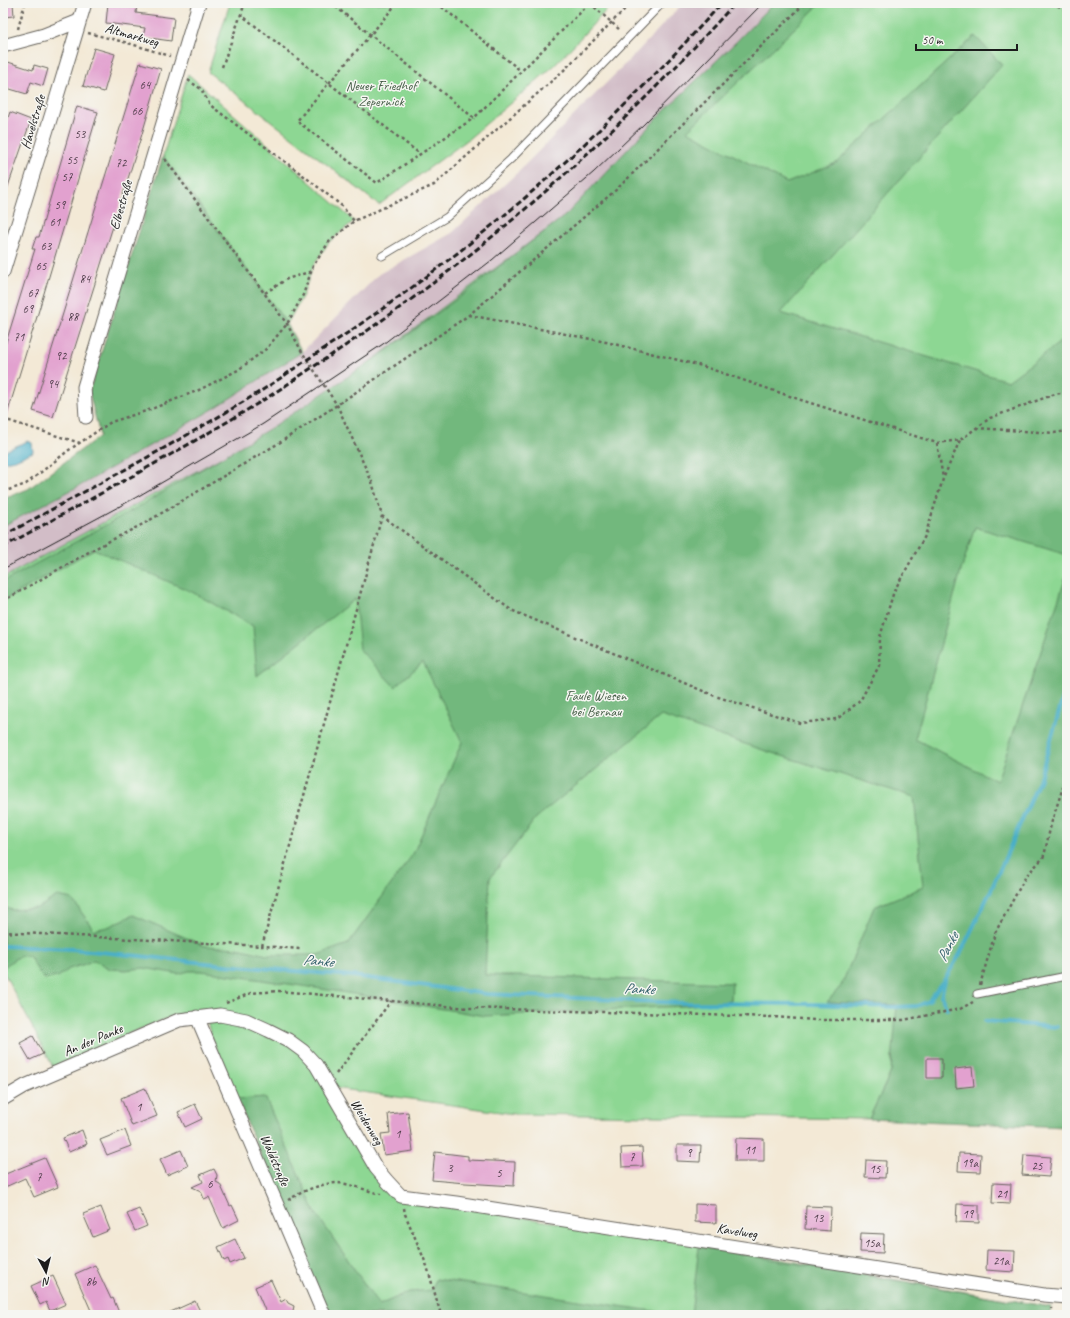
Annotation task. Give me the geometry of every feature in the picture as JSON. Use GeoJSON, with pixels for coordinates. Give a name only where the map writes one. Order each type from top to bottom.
{"type":"FeatureCollection","features":[{"type":"Feature","properties":{"kind":"street","name":"Havelstraße"},"geometry":{"type":"LineString","coordinates":[[3,272],[84,3]]}},
{"type":"Feature","properties":{"kind":"street","name":"Elbestraße"},"geometry":{"type":"LineString","coordinates":[[86,417],[84,387],[199,3]]}},
{"type":"Feature","properties":{"kind":"street"},"geometry":{"type":"LineString","coordinates":[[8,44],[78,26]]}},
{"type":"Feature","properties":{"kind":"street","name":"Weidenweg"},"geometry":{"type":"LineString","coordinates":[[197,1017],[220,1015],[246,1020],[288,1040],[303,1051],[316,1065],[376,1168],[401,1196]]}},
{"type":"Feature","properties":{"kind":"street","name":"An der Panke"},"geometry":{"type":"LineString","coordinates":[[3,1099],[25,1086],[179,1020],[197,1017]]}},
{"type":"Feature","properties":{"kind":"street","name":"Waldstraße"},"geometry":{"type":"LineString","coordinates":[[197,1017],[324,1315]]}},
{"type":"Feature","properties":{"kind":"street","name":"Kavelweg"},"geometry":{"type":"LineString","coordinates":[[401,1196],[1044,1295],[1067,1297]]}},
{"type":"Feature","properties":{"kind":"lane"},"geometry":{"type":"LineString","coordinates":[[382,256],[447,218],[511,159],[662,3]]}},
{"type":"Feature","properties":{"kind":"lane"},"geometry":{"type":"LineString","coordinates":[[977,994],[1067,976]]}},
{"type":"Feature","properties":{"kind":"path"},"geometry":{"type":"LineString","coordinates":[[8,44],[25,3]]}},
{"type":"Feature","properties":{"kind":"path"},"geometry":{"type":"LineString","coordinates":[[222,67],[245,3]]}},
{"type":"Feature","properties":{"kind":"path"},"geometry":{"type":"LineString","coordinates":[[331,3],[370,36],[474,118]]}},
{"type":"Feature","properties":{"kind":"path"},"geometry":{"type":"LineString","coordinates":[[397,3],[297,121],[377,183],[474,118],[590,3],[612,23]]}},
{"type":"Feature","properties":{"kind":"path"},"geometry":{"type":"LineString","coordinates":[[437,3],[521,71]]}},
{"type":"Feature","properties":{"kind":"path"},"geometry":{"type":"LineString","coordinates":[[3,492],[26,484],[69,450],[111,422],[149,410],[199,390],[238,370],[266,349],[287,324],[303,295],[312,271],[329,242],[354,221],[434,185],[563,71],[631,3]]}},
{"type":"Feature","properties":{"kind":"path"},"geometry":{"type":"LineString","coordinates":[[3,601],[94,549],[145,523],[279,443],[469,315],[617,189],[805,3]]}},
{"type":"Feature","properties":{"kind":"path"},"geometry":{"type":"LineString","coordinates":[[1052,3],[1067,10]]}},
{"type":"Feature","properties":{"kind":"path"},"geometry":{"type":"LineString","coordinates":[[240,14],[420,154]]}},
{"type":"Feature","properties":{"kind":"path","name":"Altmarkweg"},"geometry":{"type":"LineString","coordinates":[[78,26],[182,60]]}},
{"type":"Feature","properties":{"kind":"path"},"geometry":{"type":"LineString","coordinates":[[178,73],[201,90],[210,105],[342,206],[354,221]]}},
{"type":"Feature","properties":{"kind":"path"},"geometry":{"type":"LineString","coordinates":[[155,146],[287,324],[302,352],[337,405],[372,482],[382,516],[262,946]]}},
{"type":"Feature","properties":{"kind":"path"},"geometry":{"type":"LineString","coordinates":[[265,293],[287,279],[312,271]]}},
{"type":"Feature","properties":{"kind":"path"},"geometry":{"type":"LineString","coordinates":[[469,315],[606,342],[702,366],[937,443],[960,440],[990,418],[1055,394],[1067,392]]}},
{"type":"Feature","properties":{"kind":"path"},"geometry":{"type":"LineString","coordinates":[[3,419],[80,443]]}},
{"type":"Feature","properties":{"kind":"path"},"geometry":{"type":"LineString","coordinates":[[976,428],[1054,433],[1067,431]]}},
{"type":"Feature","properties":{"kind":"path"},"geometry":{"type":"LineString","coordinates":[[382,516],[511,610],[715,696],[800,722],[837,719],[860,700],[879,666],[880,637],[894,591],[925,536],[943,479],[960,440]]}},
{"type":"Feature","properties":{"kind":"path"},"geometry":{"type":"LineString","coordinates":[[937,443],[943,479]]}},
{"type":"Feature","properties":{"kind":"path"},"geometry":{"type":"LineString","coordinates":[[1064,554],[1067,546]]}},
{"type":"Feature","properties":{"kind":"path"},"geometry":{"type":"LineString","coordinates":[[222,1005],[251,993],[278,991],[469,1008],[773,1017],[815,1020],[903,1020],[960,1009],[972,1003],[977,994],[995,933],[1026,876],[1042,858],[1045,852],[1051,824],[1067,775]]}},
{"type":"Feature","properties":{"kind":"path"},"geometry":{"type":"LineString","coordinates":[[3,932],[300,949]]}},
{"type":"Feature","properties":{"kind":"path"},"geometry":{"type":"LineString","coordinates":[[327,1085],[391,1001]]}},
{"type":"Feature","properties":{"kind":"path"},"geometry":{"type":"LineString","coordinates":[[278,1206],[299,1194],[328,1184],[339,1183],[380,1194],[401,1196],[405,1214],[427,1266],[441,1315]]}},
{"type":"Feature","properties":{"kind":"shaded area"},"geometry":{"type":"Polygon","coordinates":[[[683,3],[774,3],[656,119],[567,214],[465,293],[383,353],[274,426],[147,502],[3,582],[3,526],[85,483],[215,408],[302,352],[379,274],[452,233],[518,172],[638,51],[683,3]]]}},
{"type":"Feature","properties":{"kind":"green space","name":"Neuer Friedhof Zepernick"},"geometry":{"type":"Polygon","coordinates":[[[230,3],[613,3],[555,65],[466,141],[379,205],[208,72],[230,3]]]}},
{"type":"Feature","properties":{"kind":"green space"},"geometry":{"type":"Polygon","coordinates":[[[774,3],[821,3],[687,131],[787,183],[836,163],[975,36],[1002,65],[781,313],[1008,381],[1067,337],[1067,555],[975,527],[962,567],[915,739],[997,781],[1067,574],[1067,1127],[869,1119],[891,1072],[897,1005],[827,1002],[841,986],[874,907],[923,887],[914,797],[766,751],[661,716],[536,818],[490,878],[485,975],[732,983],[731,1001],[684,1006],[485,1016],[202,971],[189,971],[178,974],[144,968],[125,970],[110,969],[94,960],[69,969],[58,977],[45,979],[29,956],[18,957],[3,968],[3,907],[13,910],[38,908],[57,896],[72,899],[94,930],[108,927],[133,915],[205,946],[238,948],[267,955],[317,955],[348,944],[413,854],[462,742],[423,662],[395,687],[360,650],[355,599],[257,676],[253,626],[192,592],[94,549],[3,601],[3,582],[147,502],[274,426],[383,353],[465,293],[567,214],[656,119],[774,3]]]}},
{"type":"Feature","properties":{"kind":"green space","name":"Faule Wiesen bei Bernau"},"geometry":{"type":"Polygon","coordinates":[[[779,3],[1067,3],[1067,583],[1002,791],[892,1056],[891,1072],[869,1119],[514,1114],[335,1088],[333,1103],[363,1158],[398,1198],[712,1247],[1050,1307],[1050,1315],[334,1315],[237,1099],[211,1036],[204,1011],[178,1014],[130,1033],[101,1048],[53,1067],[3,971],[3,578],[278,426],[367,364],[569,213],[779,3]]]}},
{"type":"Feature","properties":{"kind":"green space"},"geometry":{"type":"Polygon","coordinates":[[[188,74],[354,221],[329,242],[313,266],[303,295],[287,324],[163,156],[188,74]]]}},
{"type":"Feature","properties":{"kind":"green space"},"geometry":{"type":"Polygon","coordinates":[[[163,156],[287,324],[302,352],[215,408],[85,483],[3,526],[3,499],[28,489],[100,436],[89,392],[163,156]]]}},
{"type":"Feature","properties":{"kind":"green space"},"geometry":{"type":"Polygon","coordinates":[[[265,1097],[315,1212],[379,1305],[409,1292],[432,1290],[436,1279],[680,1315],[328,1315],[237,1099],[265,1097]]]}},
{"type":"Feature","properties":{"kind":"green space"},"geometry":{"type":"Polygon","coordinates":[[[699,1247],[1051,1307],[1050,1315],[691,1315],[699,1247]]]}},
{"type":"Feature","properties":{"kind":"water"},"geometry":{"type":"Polygon","coordinates":[[[28,441],[32,443],[33,452],[15,460],[3,462],[3,453],[28,441]]]}},
{"type":"Feature","properties":{"kind":"building"},"geometry":{"type":"Polygon","coordinates":[[[3,3],[13,3],[14,16],[3,17],[3,3]]]}},
{"type":"Feature","properties":{"kind":"building"},"geometry":{"type":"Polygon","coordinates":[[[108,3],[137,4],[136,13],[174,18],[171,41],[143,37],[145,28],[106,23],[108,3]]]}},
{"type":"Feature","properties":{"kind":"building"},"geometry":{"type":"Polygon","coordinates":[[[94,48],[115,54],[104,92],[83,86],[94,48]]]}},
{"type":"Feature","properties":{"kind":"building"},"geometry":{"type":"Polygon","coordinates":[[[8,62],[33,70],[34,65],[48,69],[43,86],[31,82],[27,94],[3,87],[3,77],[8,62]]]}},
{"type":"Feature","properties":{"kind":"building"},"geometry":{"type":"Polygon","coordinates":[[[140,63],[161,69],[53,417],[33,411],[140,63]]]}},
{"type":"Feature","properties":{"kind":"building"},"geometry":{"type":"Polygon","coordinates":[[[77,106],[98,112],[6,418],[3,418],[3,352],[35,249],[32,249],[36,237],[39,237],[77,106]]]}},
{"type":"Feature","properties":{"kind":"building"},"geometry":{"type":"Polygon","coordinates":[[[10,112],[31,120],[3,198],[3,132],[10,112]]]}},
{"type":"Feature","properties":{"kind":"building"},"geometry":{"type":"Polygon","coordinates":[[[33,1036],[43,1054],[30,1060],[20,1043],[33,1036]]]}},
{"type":"Feature","properties":{"kind":"building"},"geometry":{"type":"Polygon","coordinates":[[[927,1058],[942,1058],[942,1078],[927,1078],[927,1058]]]}},
{"type":"Feature","properties":{"kind":"building"},"geometry":{"type":"Polygon","coordinates":[[[972,1067],[974,1086],[956,1088],[955,1069],[972,1067]]]}},
{"type":"Feature","properties":{"kind":"building"},"geometry":{"type":"Polygon","coordinates":[[[145,1088],[157,1116],[132,1126],[121,1098],[145,1088]]]}},
{"type":"Feature","properties":{"kind":"building"},"geometry":{"type":"Polygon","coordinates":[[[195,1104],[202,1119],[185,1127],[178,1112],[195,1104]]]}},
{"type":"Feature","properties":{"kind":"building"},"geometry":{"type":"Polygon","coordinates":[[[408,1112],[413,1151],[384,1155],[381,1134],[390,1133],[388,1114],[408,1112]]]}},
{"type":"Feature","properties":{"kind":"building"},"geometry":{"type":"Polygon","coordinates":[[[82,1130],[87,1144],[69,1152],[63,1138],[82,1130]]]}},
{"type":"Feature","properties":{"kind":"building"},"geometry":{"type":"Polygon","coordinates":[[[125,1130],[131,1146],[107,1155],[100,1140],[125,1130]]]}},
{"type":"Feature","properties":{"kind":"building"},"geometry":{"type":"Polygon","coordinates":[[[736,1138],[764,1139],[764,1161],[735,1161],[736,1138]]]}},
{"type":"Feature","properties":{"kind":"building"},"geometry":{"type":"Polygon","coordinates":[[[677,1145],[701,1145],[700,1162],[677,1161],[677,1145]]]}},
{"type":"Feature","properties":{"kind":"building"},"geometry":{"type":"Polygon","coordinates":[[[642,1147],[643,1166],[622,1167],[621,1148],[642,1147]]]}},
{"type":"Feature","properties":{"kind":"building"},"geometry":{"type":"Polygon","coordinates":[[[181,1150],[188,1166],[167,1175],[160,1159],[181,1150]]]}},
{"type":"Feature","properties":{"kind":"building"},"geometry":{"type":"Polygon","coordinates":[[[435,1152],[468,1156],[468,1160],[515,1162],[514,1186],[432,1180],[435,1152]]]}},
{"type":"Feature","properties":{"kind":"building"},"geometry":{"type":"Polygon","coordinates":[[[959,1153],[981,1154],[980,1172],[958,1171],[959,1153]]]}},
{"type":"Feature","properties":{"kind":"building"},"geometry":{"type":"Polygon","coordinates":[[[1024,1155],[1051,1157],[1049,1177],[1022,1175],[1024,1155]]]}},
{"type":"Feature","properties":{"kind":"building"},"geometry":{"type":"Polygon","coordinates":[[[45,1158],[58,1187],[34,1197],[25,1178],[3,1188],[3,1175],[45,1158]]]}},
{"type":"Feature","properties":{"kind":"building"},"geometry":{"type":"Polygon","coordinates":[[[866,1160],[886,1161],[885,1178],[865,1177],[866,1160]]]}},
{"type":"Feature","properties":{"kind":"building"},"geometry":{"type":"Polygon","coordinates":[[[214,1169],[217,1175],[216,1182],[220,1184],[230,1206],[232,1205],[239,1220],[223,1228],[209,1197],[204,1199],[201,1191],[192,1187],[203,1182],[200,1175],[214,1169]]]}},
{"type":"Feature","properties":{"kind":"building"},"geometry":{"type":"Polygon","coordinates":[[[993,1183],[1011,1184],[1010,1204],[992,1203],[993,1183]]]}},
{"type":"Feature","properties":{"kind":"building"},"geometry":{"type":"Polygon","coordinates":[[[695,1204],[716,1205],[716,1223],[695,1222],[695,1204]]]}},
{"type":"Feature","properties":{"kind":"building"},"geometry":{"type":"Polygon","coordinates":[[[957,1204],[979,1205],[979,1223],[956,1222],[957,1204]]]}},
{"type":"Feature","properties":{"kind":"building"},"geometry":{"type":"Polygon","coordinates":[[[806,1206],[831,1207],[830,1231],[805,1229],[806,1206]]]}},
{"type":"Feature","properties":{"kind":"building"},"geometry":{"type":"Polygon","coordinates":[[[101,1207],[110,1230],[93,1237],[83,1214],[101,1207]]]}},
{"type":"Feature","properties":{"kind":"building"},"geometry":{"type":"Polygon","coordinates":[[[139,1209],[147,1226],[135,1231],[127,1214],[139,1209]]]}},
{"type":"Feature","properties":{"kind":"building"},"geometry":{"type":"Polygon","coordinates":[[[861,1233],[884,1234],[883,1253],[860,1252],[861,1233]]]}},
{"type":"Feature","properties":{"kind":"building"},"geometry":{"type":"Polygon","coordinates":[[[235,1239],[244,1258],[230,1264],[228,1259],[224,1261],[218,1247],[235,1239]]]}},
{"type":"Feature","properties":{"kind":"building"},"geometry":{"type":"Polygon","coordinates":[[[987,1250],[1015,1251],[1014,1272],[986,1270],[987,1250]]]}},
{"type":"Feature","properties":{"kind":"building"},"geometry":{"type":"Polygon","coordinates":[[[95,1265],[111,1299],[113,1298],[120,1315],[93,1315],[75,1274],[95,1265]]]}},
{"type":"Feature","properties":{"kind":"building"},"geometry":{"type":"Polygon","coordinates":[[[53,1276],[66,1304],[50,1311],[46,1302],[40,1305],[31,1286],[53,1276]]]}},
{"type":"Feature","properties":{"kind":"building"},"geometry":{"type":"Polygon","coordinates":[[[271,1280],[281,1302],[286,1299],[288,1303],[294,1306],[292,1315],[267,1315],[255,1287],[271,1280]]]}},
{"type":"Feature","properties":{"kind":"building"},"geometry":{"type":"Polygon","coordinates":[[[195,1301],[202,1315],[164,1315],[195,1301]]]}},
{"type":"Feature","properties":{"kind":"waterway","name":"Panke"},"geometry":{"type":"LineString","coordinates":[[3,946],[72,949],[225,965],[353,976],[487,994],[684,1003],[811,1004],[895,1007],[917,1006],[929,1001],[945,979],[960,954],[991,890],[1039,781],[1067,684]]}},
{"type":"Feature","properties":{"kind":"waterway"},"geometry":{"type":"LineString","coordinates":[[945,981],[941,996],[947,1009]]}},
{"type":"Feature","properties":{"kind":"waterway"},"geometry":{"type":"LineString","coordinates":[[985,1021],[1057,1027]]}},
{"type":"Feature","properties":{"kind":"tram line"},"geometry":{"type":"LineString","coordinates":[[3,569],[135,498],[263,424],[383,344],[492,260],[594,172],[644,124],[763,3]]}},
{"type":"Feature","properties":{"kind":"railway"},"geometry":{"type":"LineString","coordinates":[[3,536],[157,452],[248,399],[420,282],[500,219],[577,151],[675,54],[722,3]]}},
{"type":"Feature","properties":{"kind":"railway"},"geometry":{"type":"LineString","coordinates":[[3,547],[160,461],[259,402],[367,331],[424,290],[505,226],[585,156],[662,81],[735,3]]}}]}
